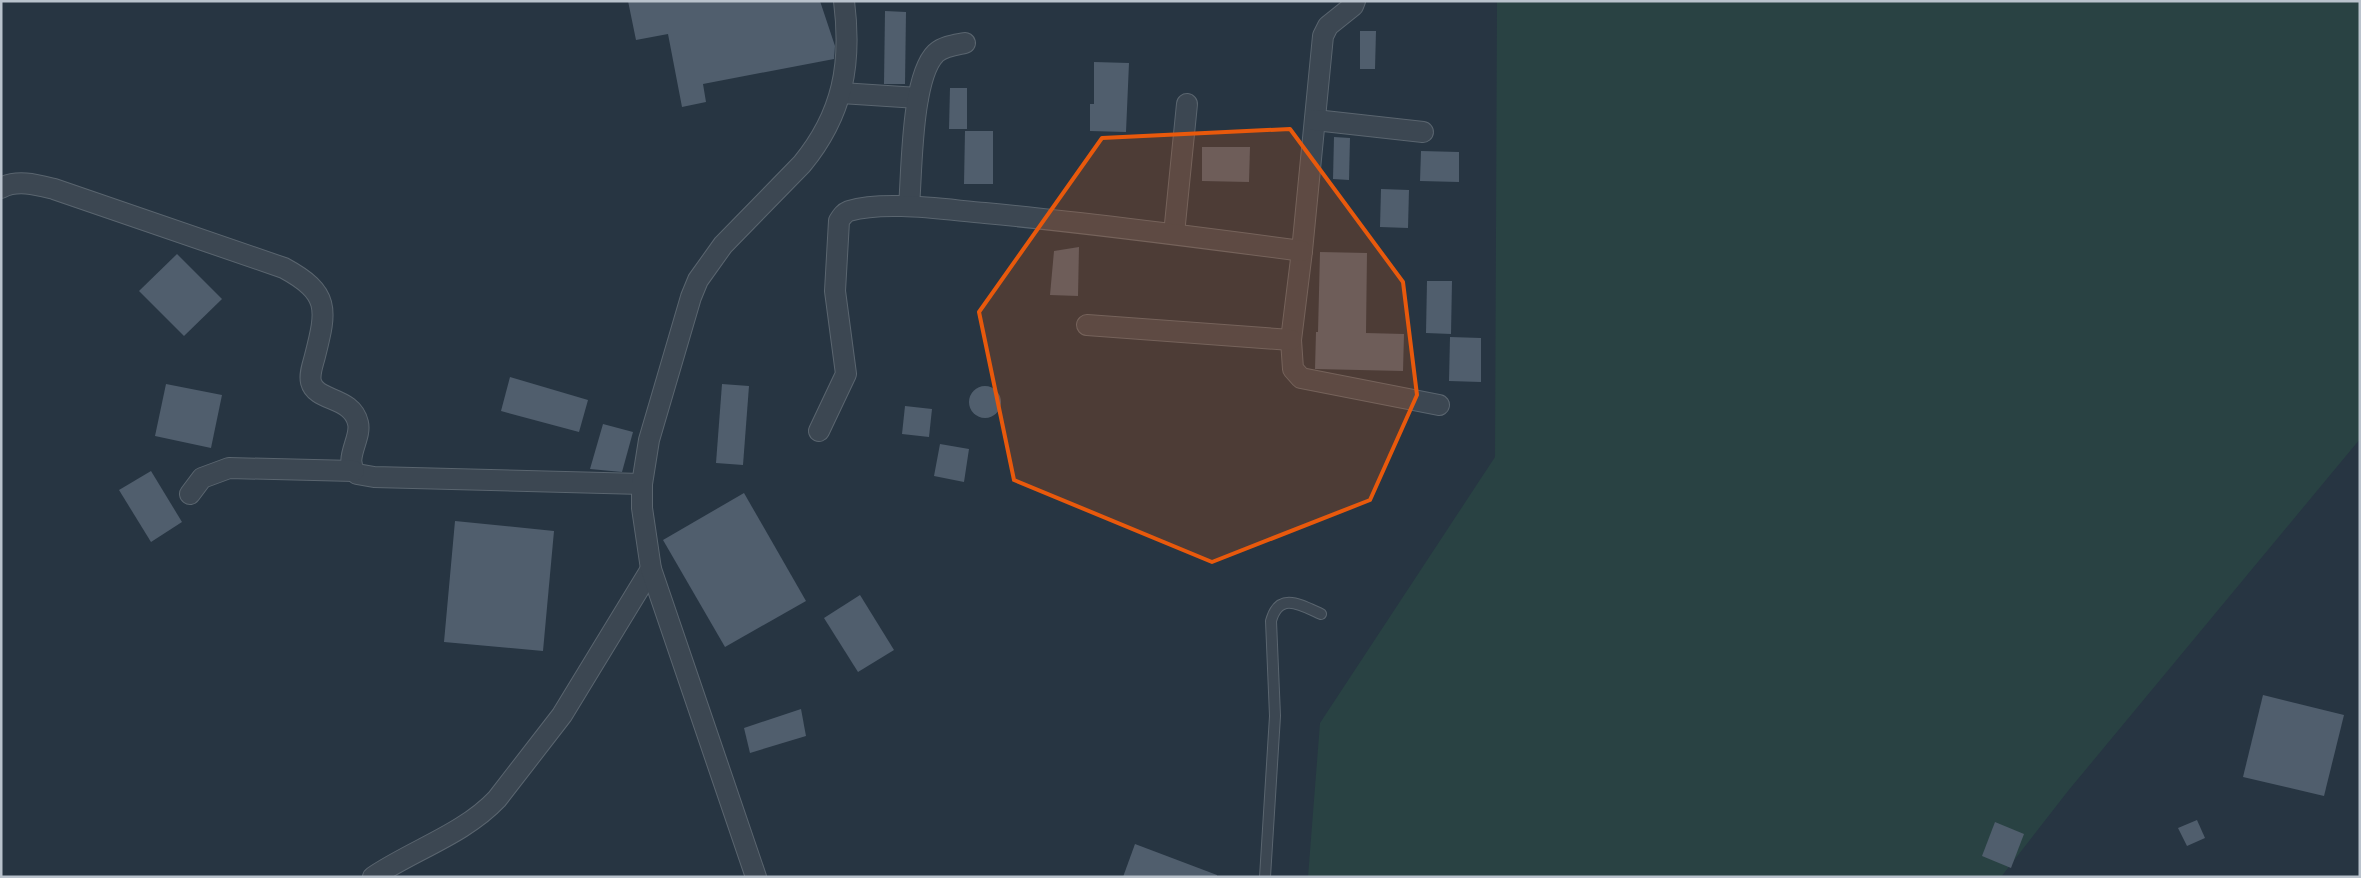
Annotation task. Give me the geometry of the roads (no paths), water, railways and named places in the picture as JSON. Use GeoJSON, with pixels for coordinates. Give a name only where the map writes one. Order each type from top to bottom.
{"type":"FeatureCollection","features":[{"type":"Feature","properties":{"kind":"street"},"geometry":{"type":"LineString","coordinates":[[756,877],[651,569],[645,537],[642,484],[651,431],[676,343],[698,280],[723,245],[814,150],[832,119],[841,93],[847,46],[848,30],[844,1]]}},
{"type":"Feature","properties":{"kind":"street"},"geometry":{"type":"LineString","coordinates":[[1355,1],[1353,6],[1325,31],[1291,340],[1292,369],[1301,378],[1439,405]]}},
{"type":"Feature","properties":{"kind":"street"},"geometry":{"type":"LineString","coordinates":[[909,206],[918,98],[925,71],[937,53],[949,46],[965,43]]}},
{"type":"Feature","properties":{"kind":"street"},"geometry":{"type":"LineString","coordinates":[[841,93],[918,98]]}},
{"type":"Feature","properties":{"kind":"street"},"geometry":{"type":"LineString","coordinates":[[1174,234],[1187,104]]}},
{"type":"Feature","properties":{"kind":"street"},"geometry":{"type":"LineString","coordinates":[[1315,120],[1423,132]]}},
{"type":"Feature","properties":{"kind":"street"},"geometry":{"type":"LineString","coordinates":[[1,188],[6,185],[27,183],[54,189],[284,268],[313,286],[322,304],[323,326],[312,366],[311,381],[320,393],[346,404],[355,415],[359,430],[351,458],[354,471]]}},
{"type":"Feature","properties":{"kind":"street"},"geometry":{"type":"LineString","coordinates":[[819,431],[846,374],[835,291],[840,221],[844,213],[859,209],[909,206],[1058,220],[1302,251]]}},
{"type":"Feature","properties":{"kind":"street"},"geometry":{"type":"LineString","coordinates":[[1087,325],[1291,340]]}},
{"type":"Feature","properties":{"kind":"street"},"geometry":{"type":"LineString","coordinates":[[190,494],[202,478],[229,468],[354,471],[357,474],[374,477],[642,484]]}},
{"type":"Feature","properties":{"kind":"street"},"geometry":{"type":"LineString","coordinates":[[373,877],[394,863],[469,822],[487,810],[497,799],[562,715],[651,569]]}},
{"type":"Feature","properties":{"kind":"lane"},"geometry":{"type":"LineString","coordinates":[[1265,877],[1275,716],[1271,621],[1273,611],[1286,603],[1296,603],[1321,614]]}}]}
